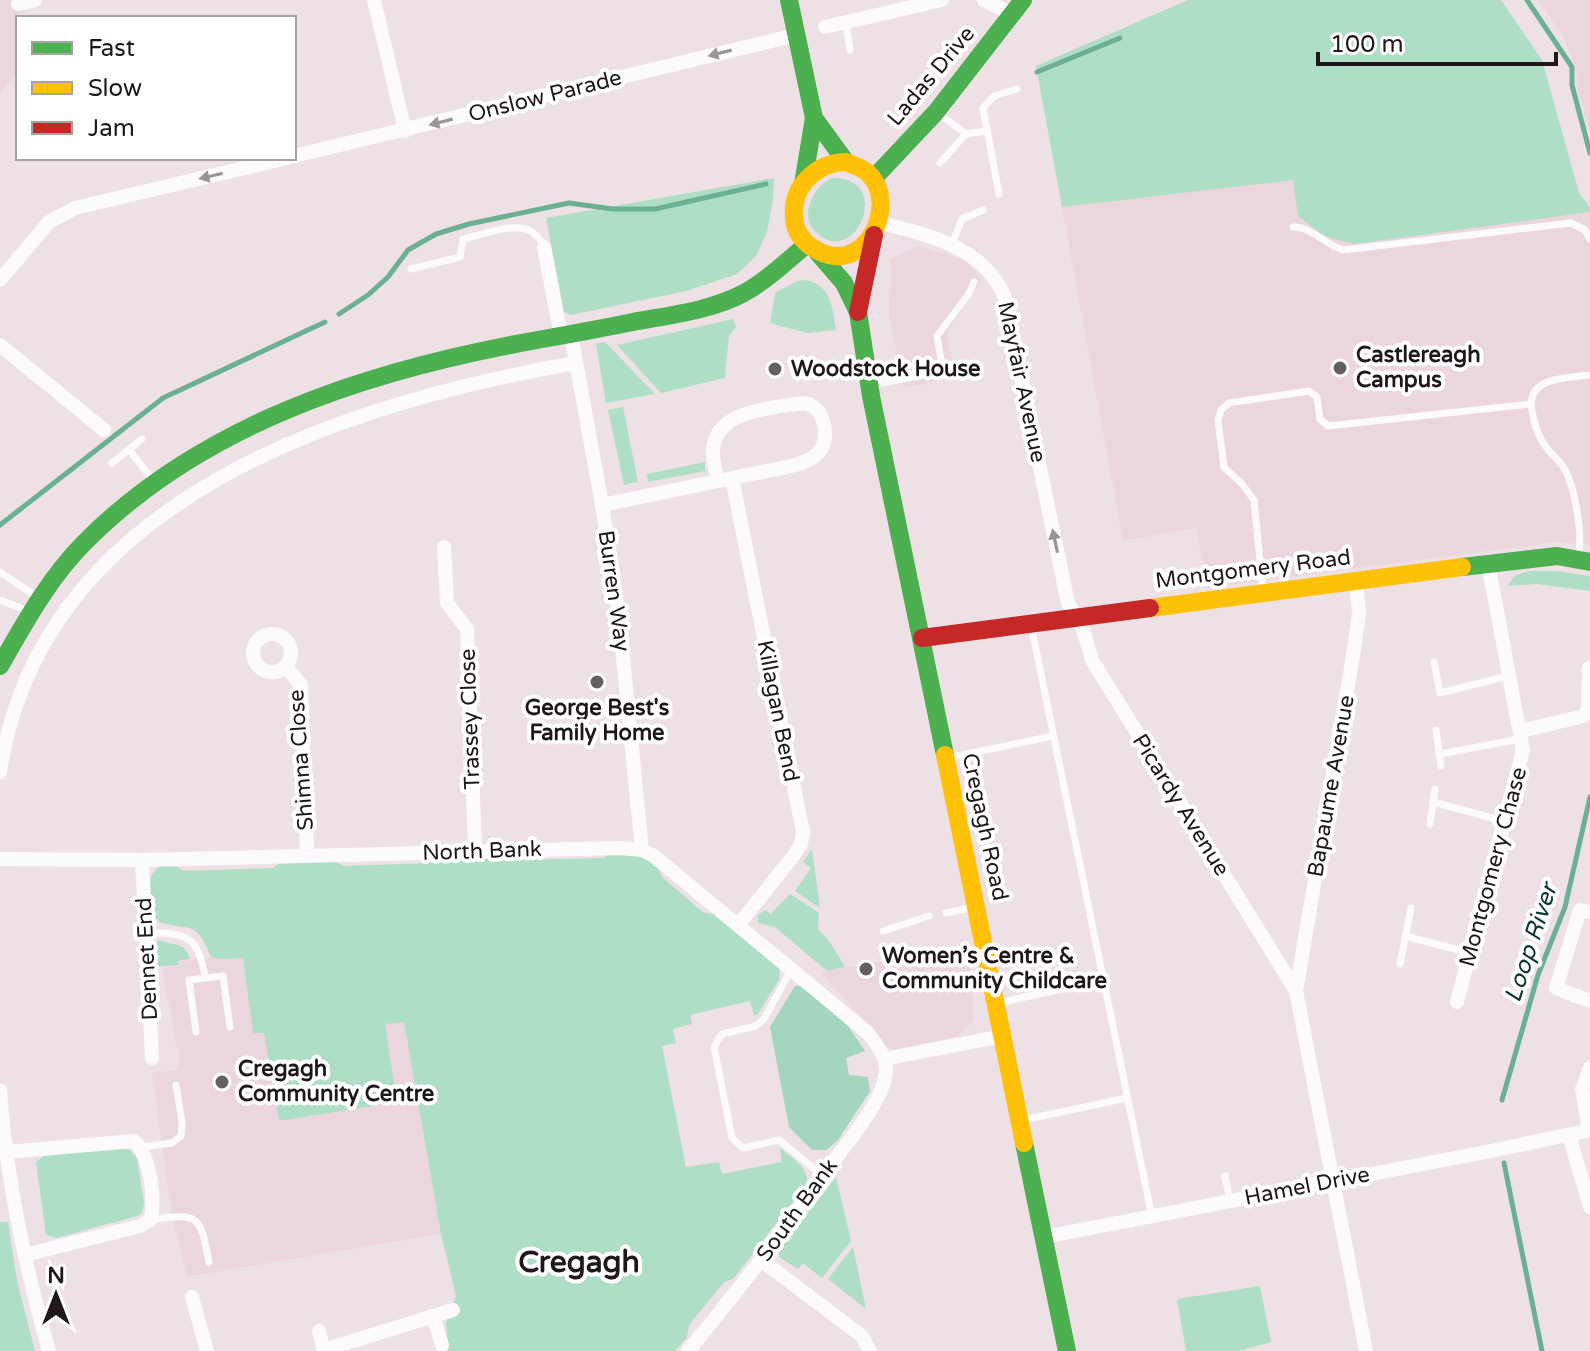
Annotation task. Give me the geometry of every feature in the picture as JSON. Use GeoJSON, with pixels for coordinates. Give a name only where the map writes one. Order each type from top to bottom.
{"type":"FeatureCollection","features":[{"type":"Feature","properties":{"kind":"street"},"geometry":{"type":"LineString","coordinates":[[18,4],[35,0]]}},
{"type":"Feature","properties":{"kind":"street"},"geometry":{"type":"LineString","coordinates":[[374,0],[405,131]]}},
{"type":"Feature","properties":{"kind":"street"},"geometry":{"type":"LineString","coordinates":[[789,0],[814,118],[803,184],[793,209],[798,235],[812,249],[833,257],[847,256],[866,245],[876,228],[881,201],[873,179],[855,163],[846,162],[822,166],[803,184]]}},
{"type":"Feature","properties":{"kind":"street"},"geometry":{"type":"LineString","coordinates":[[825,27],[942,0]]}},
{"type":"Feature","properties":{"kind":"street"},"geometry":{"type":"LineString","coordinates":[[984,0],[1017,7]]}},
{"type":"Feature","properties":{"kind":"street","name":"Ladas Drive"},"geometry":{"type":"LineString","coordinates":[[873,179],[936,112],[1017,7]]}},
{"type":"Feature","properties":{"kind":"street","name":"Onslow Parade"},"geometry":{"type":"LineString","coordinates":[[296,156],[796,35]]}},
{"type":"Feature","properties":{"kind":"street"},"geometry":{"type":"LineString","coordinates":[[814,118],[846,162]]}},
{"type":"Feature","properties":{"kind":"street"},"geometry":{"type":"LineString","coordinates":[[0,280],[49,222],[75,208],[279,160]]}},
{"type":"Feature","properties":{"kind":"street","name":"Mayfair Avenue"},"geometry":{"type":"LineString","coordinates":[[876,228],[952,244],[988,269],[1004,295],[1068,603],[1074,616]]}},
{"type":"Feature","properties":{"kind":"street","name":"Cregagh Road"},"geometry":{"type":"LineString","coordinates":[[858,312],[876,228]]}},
{"type":"Feature","properties":{"kind":"street","name":"Burren Way"},"geometry":{"type":"LineString","coordinates":[[544,247],[575,363],[602,505],[619,617],[642,850]]}},
{"type":"Feature","properties":{"kind":"street"},"geometry":{"type":"LineString","coordinates":[[1,661],[7,635],[84,544],[156,482],[209,449],[337,390],[437,360],[681,312],[733,298],[812,249]]}},
{"type":"Feature","properties":{"kind":"street","name":"Cregagh Road"},"geometry":{"type":"LineString","coordinates":[[812,249],[844,283],[858,312],[870,386],[1067,1351]]}},
{"type":"Feature","properties":{"kind":"street"},"geometry":{"type":"LineString","coordinates":[[0,345],[104,430]]}},
{"type":"Feature","properties":{"kind":"street"},"geometry":{"type":"LineString","coordinates":[[0,772],[15,708],[33,665],[58,622],[105,564],[188,498],[230,471],[310,433],[353,417],[451,388],[575,363]]}},
{"type":"Feature","properties":{"kind":"street","name":"Killagan Bend"},"geometry":{"type":"LineString","coordinates":[[725,480],[806,462],[816,456],[826,437],[822,414],[814,406],[804,403],[737,416],[725,425],[713,449],[725,480],[803,832],[801,844],[794,855],[739,924]]}},
{"type":"Feature","properties":{"kind":"street"},"geometry":{"type":"LineString","coordinates":[[602,505],[725,480]]}},
{"type":"Feature","properties":{"kind":"street","name":"Trassey Close"},"geometry":{"type":"LineString","coordinates":[[444,547],[447,603],[467,629],[475,850]]}},
{"type":"Feature","properties":{"kind":"street","name":"Montgomery Road"},"geometry":{"type":"LineString","coordinates":[[922,638],[1535,557],[1584,560]]}},
{"type":"Feature","properties":{"kind":"street","name":"Montgomery Chase"},"geometry":{"type":"LineString","coordinates":[[1457,1002],[1520,766],[1522,735],[1488,563]]}},
{"type":"Feature","properties":{"kind":"street","name":"Bapaume Avenue"},"geometry":{"type":"LineString","coordinates":[[1296,991],[1353,656],[1359,613],[1356,580]]}},
{"type":"Feature","properties":{"kind":"street","name":"Picardy Avenue"},"geometry":{"type":"LineString","coordinates":[[1074,616],[1082,626],[1092,660],[1296,991]]}},
{"type":"Feature","properties":{"kind":"street","name":"Shimna Close"},"geometry":{"type":"LineString","coordinates":[[286,667],[301,685],[307,856]]}},
{"type":"Feature","properties":{"kind":"street"},"geometry":{"type":"LineString","coordinates":[[1522,735],[1584,716],[1588,708],[1589,668]]}},
{"type":"Feature","properties":{"kind":"street","name":"North Bank"},"geometry":{"type":"LineString","coordinates":[[0,859],[142,860],[475,850],[642,850]]}},
{"type":"Feature","properties":{"kind":"street"},"geometry":{"type":"LineString","coordinates":[[642,850],[654,856],[739,924],[868,1033],[884,1059],[1003,1036]]}},
{"type":"Feature","properties":{"kind":"street","name":"Dennet End"},"geometry":{"type":"LineString","coordinates":[[142,860],[152,1058]]}},
{"type":"Feature","properties":{"kind":"street"},"geometry":{"type":"LineString","coordinates":[[1590,912],[1580,910],[1556,988],[1590,1001]]}},
{"type":"Feature","properties":{"kind":"street"},"geometry":{"type":"LineString","coordinates":[[1296,991],[1366,1351]]}},
{"type":"Feature","properties":{"kind":"street","name":"South Bank"},"geometry":{"type":"LineString","coordinates":[[688,1351],[761,1260],[879,1095],[886,1071],[884,1059]]}},
{"type":"Feature","properties":{"kind":"street"},"geometry":{"type":"LineString","coordinates":[[1590,1068],[1582,1089],[1590,1130]]}},
{"type":"Feature","properties":{"kind":"street"},"geometry":{"type":"LineString","coordinates":[[0,1090],[7,1152],[8,1205],[25,1255],[49,1351]]}},
{"type":"Feature","properties":{"kind":"street","name":"Hamel Drive"},"geometry":{"type":"LineString","coordinates":[[1044,1237],[1590,1130]]}},
{"type":"Feature","properties":{"kind":"street"},"geometry":{"type":"LineString","coordinates":[[1569,1135],[1590,1207]]}},
{"type":"Feature","properties":{"kind":"street"},"geometry":{"type":"LineString","coordinates":[[7,1152],[134,1141],[142,1147],[154,1208],[150,1220],[140,1226],[25,1255]]}},
{"type":"Feature","properties":{"kind":"street"},"geometry":{"type":"LineString","coordinates":[[761,1260],[862,1336],[870,1351]]}},
{"type":"Feature","properties":{"kind":"street"},"geometry":{"type":"LineString","coordinates":[[192,1297],[207,1351]]}},
{"type":"Feature","properties":{"kind":"street"},"geometry":{"type":"LineString","coordinates":[[319,1331],[324,1350],[453,1310]]}},
{"type":"Feature","properties":{"kind":"street"},"geometry":{"type":"LineString","coordinates":[[433,1316],[442,1345]]}},
{"type":"Feature","properties":{"kind":"lane"},"geometry":{"type":"LineString","coordinates":[[846,23],[850,50]]}},
{"type":"Feature","properties":{"kind":"lane"},"geometry":{"type":"LineString","coordinates":[[999,194],[983,108],[994,96],[1017,89]]}},
{"type":"Feature","properties":{"kind":"lane"},"geometry":{"type":"LineString","coordinates":[[936,112],[966,134]]}},
{"type":"Feature","properties":{"kind":"lane"},"geometry":{"type":"LineString","coordinates":[[940,163],[966,134],[986,131]]}},
{"type":"Feature","properties":{"kind":"lane"},"geometry":{"type":"LineString","coordinates":[[952,244],[962,219],[983,210]]}},
{"type":"Feature","properties":{"kind":"lane"},"geometry":{"type":"LineString","coordinates":[[1293,227],[1303,227],[1331,246],[1343,250],[1571,223],[1585,230],[1590,239]]}},
{"type":"Feature","properties":{"kind":"lane"},"geometry":{"type":"LineString","coordinates":[[411,269],[460,257],[463,239],[519,227],[532,229],[544,247]]}},
{"type":"Feature","properties":{"kind":"lane"},"geometry":{"type":"LineString","coordinates":[[870,386],[943,371],[937,336],[974,282]]}},
{"type":"Feature","properties":{"kind":"lane"},"geometry":{"type":"LineString","coordinates":[[1584,560],[1568,478],[1561,464],[1542,442],[1531,396],[1544,382],[1590,375]]}},
{"type":"Feature","properties":{"kind":"lane"},"geometry":{"type":"LineString","coordinates":[[1263,592],[1254,500],[1224,467],[1218,420],[1221,410],[1229,403],[1309,391],[1317,397],[1320,419],[1328,426],[1531,404]]}},
{"type":"Feature","properties":{"kind":"lane"},"geometry":{"type":"LineString","coordinates":[[112,463],[142,439]]}},
{"type":"Feature","properties":{"kind":"lane"},"geometry":{"type":"LineString","coordinates":[[129,450],[156,482]]}},
{"type":"Feature","properties":{"kind":"lane"},"geometry":{"type":"LineString","coordinates":[[0,572],[34,605]]}},
{"type":"Feature","properties":{"kind":"lane"},"geometry":{"type":"LineString","coordinates":[[0,600],[34,605]]}},
{"type":"Feature","properties":{"kind":"lane"},"geometry":{"type":"LineString","coordinates":[[1031,623],[1152,1217]]}},
{"type":"Feature","properties":{"kind":"lane"},"geometry":{"type":"LineString","coordinates":[[1434,662],[1440,693],[1510,676]]}},
{"type":"Feature","properties":{"kind":"lane"},"geometry":{"type":"LineString","coordinates":[[1436,730],[1441,766]]}},
{"type":"Feature","properties":{"kind":"lane"},"geometry":{"type":"LineString","coordinates":[[1440,754],[1522,735]]}},
{"type":"Feature","properties":{"kind":"lane"},"geometry":{"type":"LineString","coordinates":[[946,758],[1053,736]]}},
{"type":"Feature","properties":{"kind":"lane"},"geometry":{"type":"LineString","coordinates":[[1430,824],[1435,789]]}},
{"type":"Feature","properties":{"kind":"lane"},"geometry":{"type":"LineString","coordinates":[[1433,802],[1505,822]]}},
{"type":"Feature","properties":{"kind":"lane"},"geometry":{"type":"LineString","coordinates":[[946,913],[976,907]]}},
{"type":"Feature","properties":{"kind":"lane"},"geometry":{"type":"LineString","coordinates":[[1400,964],[1411,908]]}},
{"type":"Feature","properties":{"kind":"lane"},"geometry":{"type":"LineString","coordinates":[[883,931],[929,916]]}},
{"type":"Feature","properties":{"kind":"lane"},"geometry":{"type":"LineString","coordinates":[[146,933],[176,934],[190,939],[200,951],[205,978]]}},
{"type":"Feature","properties":{"kind":"lane"},"geometry":{"type":"LineString","coordinates":[[1405,936],[1470,953]]}},
{"type":"Feature","properties":{"kind":"lane"},"geometry":{"type":"LineString","coordinates":[[792,969],[764,1019],[756,1026],[722,1034],[714,1047],[732,1138],[743,1148],[779,1140],[823,1176]]}},
{"type":"Feature","properties":{"kind":"lane"},"geometry":{"type":"LineString","coordinates":[[196,1032],[189,980],[223,976],[230,1027]]}},
{"type":"Feature","properties":{"kind":"lane"},"geometry":{"type":"LineString","coordinates":[[997,1004],[1102,980]]}},
{"type":"Feature","properties":{"kind":"lane"},"geometry":{"type":"LineString","coordinates":[[142,1147],[172,1143],[181,1136],[176,1085]]}},
{"type":"Feature","properties":{"kind":"lane"},"geometry":{"type":"LineString","coordinates":[[1020,1120],[1127,1098]]}},
{"type":"Feature","properties":{"kind":"lane"},"geometry":{"type":"LineString","coordinates":[[1225,1176],[1230,1201]]}},
{"type":"Feature","properties":{"kind":"lane"},"geometry":{"type":"LineString","coordinates":[[150,1220],[187,1216],[198,1222],[203,1231],[209,1262]]}},
{"type":"Feature","properties":{"kind":"shaded area"},"geometry":{"type":"Polygon","coordinates":[[[0,0],[15,0],[19,16],[16,16],[16,74],[0,94],[0,0]]]}},
{"type":"Feature","properties":{"kind":"shaded area","name":"Castlereagh Campus"},"geometry":{"type":"Polygon","coordinates":[[[1188,0],[1501,0],[1542,60],[1579,193],[1590,207],[1590,545],[1556,542],[1206,588],[1197,528],[1123,541],[1036,66],[1188,0]]]}},
{"type":"Feature","properties":{"kind":"shaded area"},"geometry":{"type":"Polygon","coordinates":[[[1538,0],[1590,0],[1590,131],[1576,84],[1578,74],[1562,35],[1538,0]]]}},
{"type":"Feature","properties":{"kind":"shaded area"},"geometry":{"type":"Polygon","coordinates":[[[918,246],[965,260],[982,280],[947,333],[956,377],[904,388],[889,316],[890,259],[918,246]]]}},
{"type":"Feature","properties":{"kind":"shaded area"},"geometry":{"type":"Polygon","coordinates":[[[968,948],[975,1019],[958,1036],[893,1050],[883,1045],[820,972],[968,948]]]}},
{"type":"Feature","properties":{"kind":"shaded area"},"geometry":{"type":"Polygon","coordinates":[[[211,957],[243,957],[253,1033],[326,1032],[404,1021],[441,1234],[187,1277],[172,1217],[152,1073],[177,1070],[179,1059],[162,968],[211,957]]]}},
{"type":"Feature","properties":{"kind":"green space"},"geometry":{"type":"Polygon","coordinates":[[[1188,0],[1501,0],[1542,60],[1579,193],[1590,207],[1590,212],[1354,244],[1324,236],[1298,216],[1293,180],[1062,207],[1036,66],[1188,0]]]}},
{"type":"Feature","properties":{"kind":"green space"},"geometry":{"type":"Polygon","coordinates":[[[774,178],[767,232],[756,256],[737,274],[686,291],[571,315],[564,312],[546,218],[774,178]]]}},
{"type":"Feature","properties":{"kind":"green space"},"geometry":{"type":"Polygon","coordinates":[[[832,178],[851,181],[862,191],[865,205],[862,220],[854,232],[843,240],[829,240],[814,230],[808,216],[815,193],[832,178]]]}},
{"type":"Feature","properties":{"kind":"green space"},"geometry":{"type":"Polygon","coordinates":[[[805,280],[826,292],[832,305],[836,330],[807,333],[770,323],[775,293],[805,280]]]}},
{"type":"Feature","properties":{"kind":"green space"},"geometry":{"type":"Polygon","coordinates":[[[733,319],[736,327],[729,335],[725,378],[661,393],[617,345],[733,319]]]}},
{"type":"Feature","properties":{"kind":"green space"},"geometry":{"type":"Polygon","coordinates":[[[604,342],[655,394],[606,403],[596,344],[604,342]]]}},
{"type":"Feature","properties":{"kind":"green space"},"geometry":{"type":"Polygon","coordinates":[[[623,407],[638,482],[624,485],[608,410],[623,407]]]}},
{"type":"Feature","properties":{"kind":"green space"},"geometry":{"type":"Polygon","coordinates":[[[705,462],[705,471],[648,482],[647,474],[705,462]]]}},
{"type":"Feature","properties":{"kind":"green space"},"geometry":{"type":"Polygon","coordinates":[[[1529,571],[1590,576],[1590,591],[1537,584],[1508,586],[1514,576],[1529,571]]]}},
{"type":"Feature","properties":{"kind":"green space"},"geometry":{"type":"Polygon","coordinates":[[[812,849],[820,908],[795,891],[811,868],[803,862],[812,849]]]}},
{"type":"Feature","properties":{"kind":"green space"},"geometry":{"type":"Polygon","coordinates":[[[613,850],[635,854],[656,863],[662,877],[704,913],[718,914],[780,965],[779,980],[758,1014],[754,1016],[750,1001],[690,1015],[692,1024],[673,1029],[676,1043],[662,1046],[686,1167],[719,1162],[722,1174],[782,1162],[780,1148],[802,1168],[807,1184],[733,1279],[724,1282],[689,1325],[687,1337],[675,1351],[448,1351],[446,1322],[456,1296],[441,1234],[404,1022],[385,1024],[397,1102],[279,1121],[264,1033],[253,1033],[243,958],[211,957],[196,931],[159,922],[150,902],[150,880],[162,866],[171,865],[184,871],[273,868],[308,858],[344,866],[432,863],[446,855],[497,854],[508,860],[604,858],[613,850]]]}},
{"type":"Feature","properties":{"kind":"green space"},"geometry":{"type":"Polygon","coordinates":[[[790,894],[819,913],[818,929],[845,967],[827,971],[775,927],[758,923],[758,915],[765,910],[771,914],[790,894]]]}},
{"type":"Feature","properties":{"kind":"green space"},"geometry":{"type":"Polygon","coordinates":[[[159,940],[185,949],[190,959],[178,961],[179,965],[153,967],[153,947],[159,940]]]}},
{"type":"Feature","properties":{"kind":"green space"},"geometry":{"type":"Polygon","coordinates":[[[795,986],[804,986],[848,1026],[865,1051],[846,1058],[849,1075],[868,1077],[870,1091],[838,1140],[827,1150],[812,1150],[789,1127],[770,1027],[795,986]]]}},
{"type":"Feature","properties":{"kind":"green space"},"geometry":{"type":"Polygon","coordinates":[[[122,1148],[130,1150],[137,1159],[144,1203],[142,1213],[56,1238],[46,1235],[36,1162],[45,1155],[122,1148]]]}},
{"type":"Feature","properties":{"kind":"green space"},"geometry":{"type":"Polygon","coordinates":[[[836,1177],[851,1241],[822,1278],[803,1263],[798,1269],[779,1257],[779,1251],[836,1177]]]}},
{"type":"Feature","properties":{"kind":"green space"},"geometry":{"type":"Polygon","coordinates":[[[0,1222],[8,1222],[17,1281],[35,1351],[0,1351],[0,1222]]]}},
{"type":"Feature","properties":{"kind":"green space"},"geometry":{"type":"Polygon","coordinates":[[[853,1247],[866,1309],[828,1279],[853,1247]]]}},
{"type":"Feature","properties":{"kind":"green space"},"geometry":{"type":"Polygon","coordinates":[[[1260,1286],[1271,1342],[1240,1351],[1186,1351],[1177,1299],[1260,1286]]]}},
{"type":"Feature","properties":{"kind":"waterway","name":"Loop River"},"geometry":{"type":"LineString","coordinates":[[1527,0],[1572,67],[1572,85],[1590,153]]}},
{"type":"Feature","properties":{"kind":"waterway"},"geometry":{"type":"LineString","coordinates":[[1037,72],[1120,38]]}},
{"type":"Feature","properties":{"kind":"waterway"},"geometry":{"type":"LineString","coordinates":[[339,314],[388,277],[408,250],[436,234],[569,203],[613,209],[655,209],[766,184]]}},
{"type":"Feature","properties":{"kind":"waterway"},"geometry":{"type":"LineString","coordinates":[[0,525],[163,398],[325,322]]}},
{"type":"Feature","properties":{"kind":"waterway","name":"Loop River"},"geometry":{"type":"LineString","coordinates":[[1502,1100],[1538,975],[1565,907],[1590,797]]}},
{"type":"Feature","properties":{"kind":"waterway","name":"Loop River"},"geometry":{"type":"LineString","coordinates":[[1504,1163],[1542,1351]]}},
{"type":"Feature","properties":{"kind":"traffic: fast"},"geometry":{"type":"LineString","coordinates":[[789,0],[814,118],[846,162]]}},
{"type":"Feature","properties":{"kind":"traffic: fast"},"geometry":{"type":"LineString","coordinates":[[873,179],[936,112],[1023,0]]}},
{"type":"Feature","properties":{"kind":"traffic: fast"},"geometry":{"type":"LineString","coordinates":[[803,184],[814,118]]}},
{"type":"Feature","properties":{"kind":"traffic: fast"},"geometry":{"type":"LineString","coordinates":[[0,666],[49,585],[85,542],[131,500],[182,464],[236,434],[292,408],[411,368],[471,353],[718,304],[752,288],[806,245]]}},
{"type":"Feature","properties":{"kind":"traffic: fast"},"geometry":{"type":"LineString","coordinates":[[818,253],[844,283],[858,312],[871,396],[945,755]]}},
{"type":"Feature","properties":{"kind":"traffic: fast"},"geometry":{"type":"LineString","coordinates":[[1462,567],[1557,556],[1590,562]]}},
{"type":"Feature","properties":{"kind":"traffic: fast"},"geometry":{"type":"LineString","coordinates":[[1024,1143],[1067,1351]]}},
{"type":"Feature","properties":{"kind":"traffic: slow"},"geometry":{"type":"LineString","coordinates":[[846,162],[866,171],[877,186],[879,219],[862,247],[848,255],[831,256],[802,239],[795,223],[794,206],[801,186],[808,178],[825,167],[846,162]]}},
{"type":"Feature","properties":{"kind":"traffic: slow"},"geometry":{"type":"LineString","coordinates":[[1150,608],[1462,567]]}},
{"type":"Feature","properties":{"kind":"traffic: slow"},"geometry":{"type":"LineString","coordinates":[[945,755],[1024,1143]]}},
{"type":"Feature","properties":{"kind":"traffic: jam"},"geometry":{"type":"LineString","coordinates":[[858,312],[874,235]]}},
{"type":"Feature","properties":{"kind":"traffic: jam"},"geometry":{"type":"LineString","coordinates":[[922,638],[1150,608]]}},
{"type":"Feature","properties":{"kind":"place","name":"Castlereagh Campus"},"geometry":{"type":"Point","coordinates":[1340,368]}},
{"type":"Feature","properties":{"kind":"place","name":"Woodstock House"},"geometry":{"type":"Point","coordinates":[775,369]}},
{"type":"Feature","properties":{"kind":"place","name":"George Best's Family Home"},"geometry":{"type":"Point","coordinates":[597,682]}},
{"type":"Feature","properties":{"kind":"place","name":"Women’s Centre & Community Childcare"},"geometry":{"type":"Point","coordinates":[866,969]}},
{"type":"Feature","properties":{"kind":"place","name":"Cregagh Community Centre"},"geometry":{"type":"Point","coordinates":[222,1082]}},
{"type":"Feature","properties":{"kind":"district","name":"Cregagh"},"geometry":{"type":"Point","coordinates":[579,1262]}}]}
